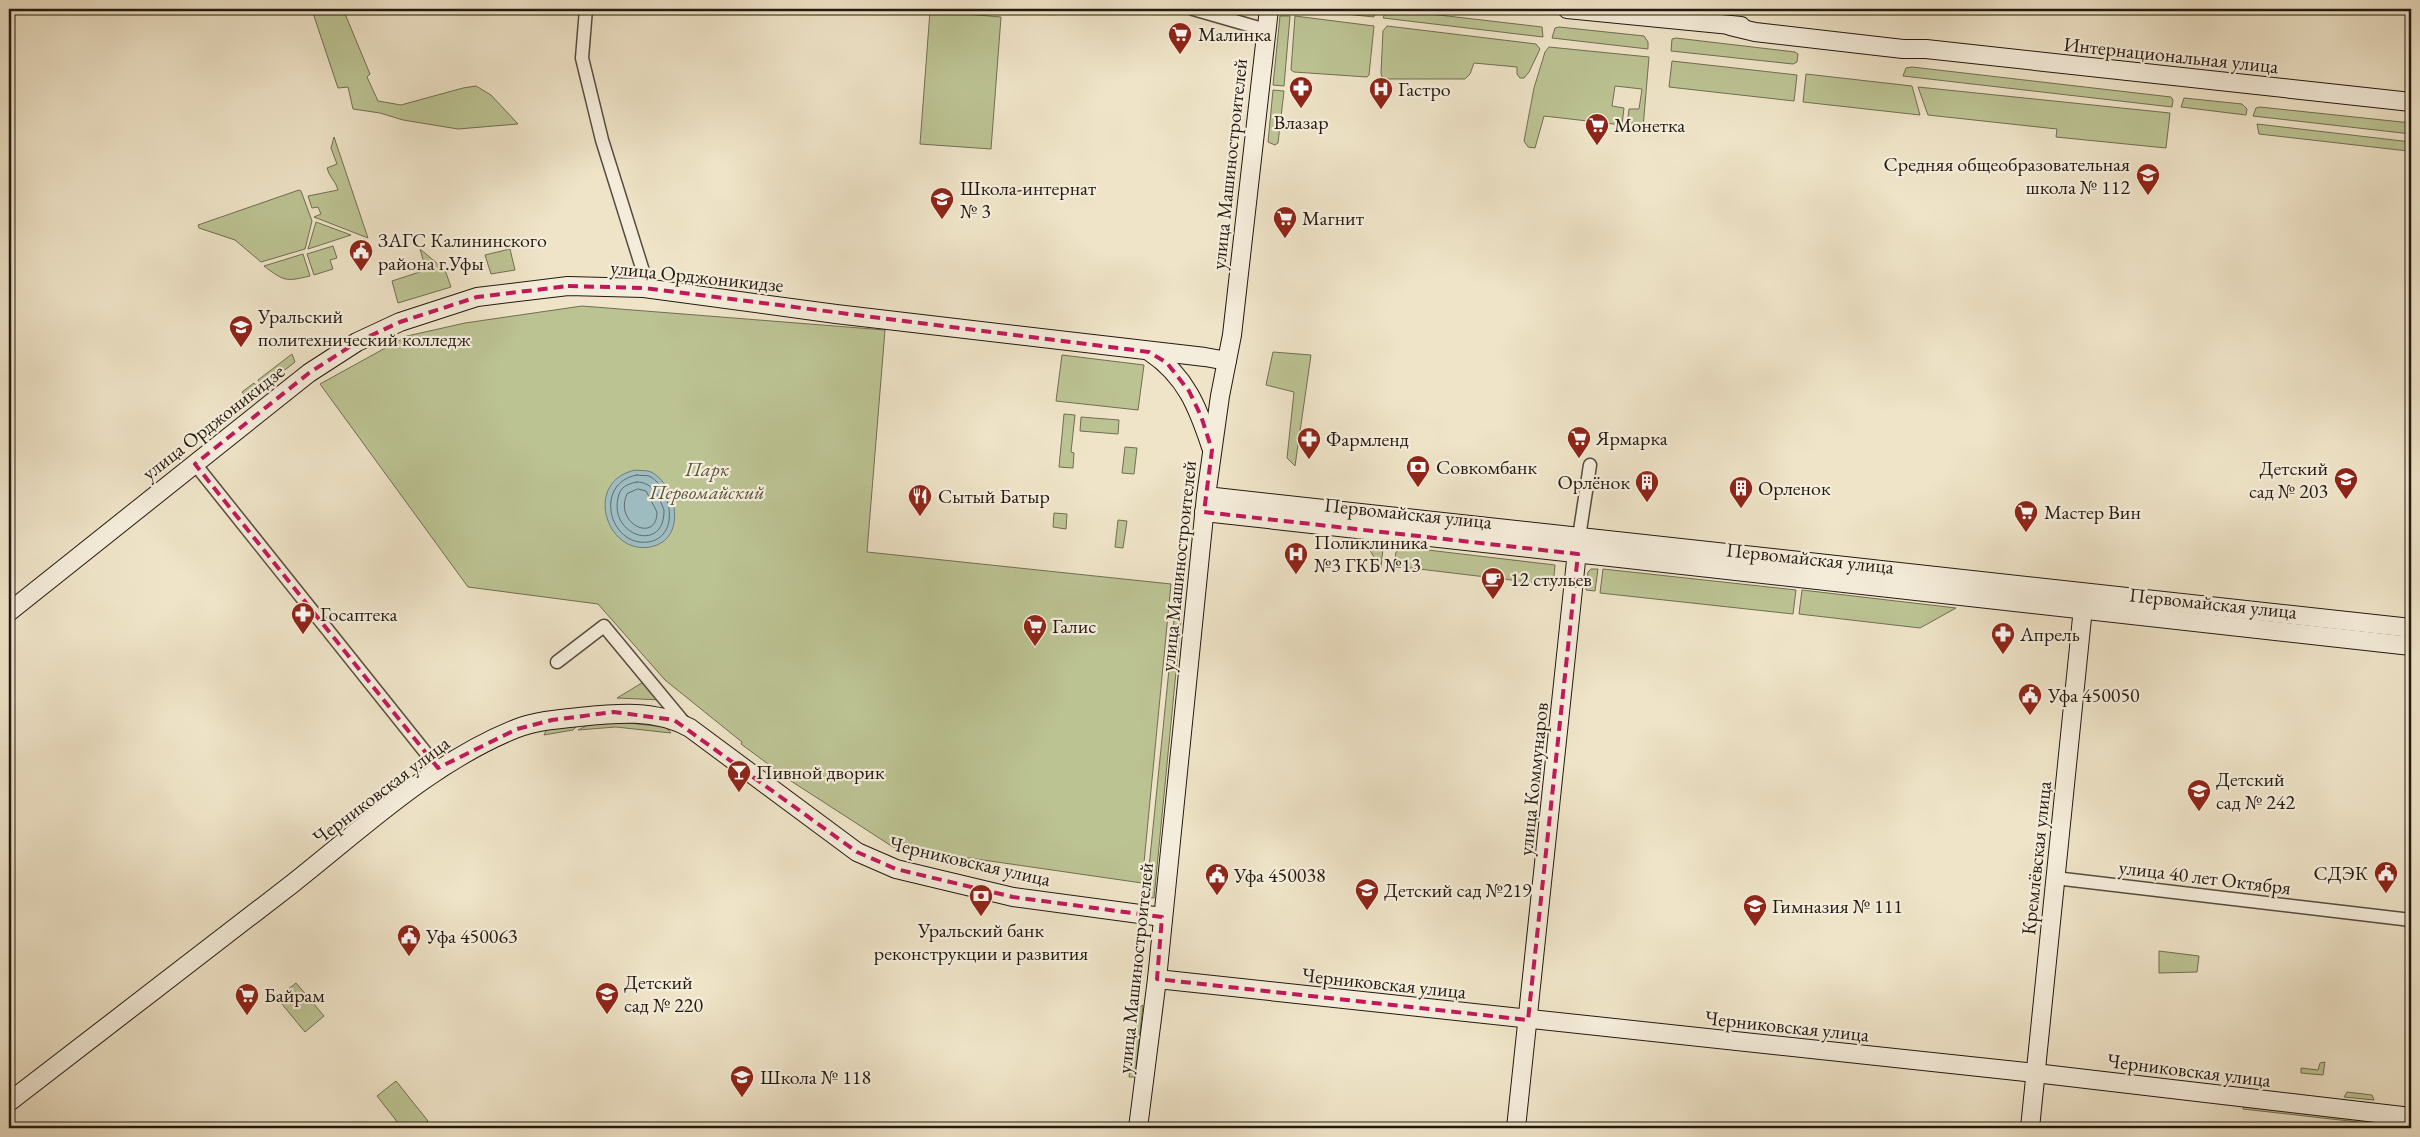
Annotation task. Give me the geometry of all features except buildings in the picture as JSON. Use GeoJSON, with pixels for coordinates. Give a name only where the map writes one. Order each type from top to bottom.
{"type":"FeatureCollection","features":[{"type":"Feature","properties":{"kind":"main road","name":"улица Машиностроителей"},"geometry":{"type":"LineString","coordinates":[[1138,1128],[1157,979],[1205,504],[1226,361],[1232,334],[1269,9]]}},
{"type":"Feature","properties":{"kind":"main road","name":"Интернациональная улица"},"geometry":{"type":"LineString","coordinates":[[1567,9],[2411,102]]}},
{"type":"Feature","properties":{"kind":"main road","name":"улица Орджоникидзе"},"geometry":{"type":"LineString","coordinates":[[9,612],[309,373],[357,342],[400,322],[477,297],[568,286],[644,288],[836,314],[1226,361]]}},
{"type":"Feature","properties":{"kind":"main road","name":"улица Орджоникидзе"},"geometry":{"type":"LineString","coordinates":[[1150,352],[1167,363],[1189,391],[1201,416],[1212,450]]}},
{"type":"Feature","properties":{"kind":"main road","name":"Первомайская улица"},"geometry":{"type":"LineString","coordinates":[[1205,504],[2083,601],[2411,646]]}},
{"type":"Feature","properties":{"kind":"main road","name":"улица Коммунаров"},"geometry":{"type":"LineString","coordinates":[[1516,1128],[1578,545]]}},
{"type":"Feature","properties":{"kind":"main road","name":"Первомайская улица"},"geometry":{"type":"LineString","coordinates":[[2083,601],[2411,628]]}},
{"type":"Feature","properties":{"kind":"main road","name":"Кремлёвская улица"},"geometry":{"type":"LineString","coordinates":[[2030,1128],[2083,601]]}},
{"type":"Feature","properties":{"kind":"main road","name":"Черниковская улица"},"geometry":{"type":"LineString","coordinates":[[9,1102],[248,918],[438,768],[517,729],[552,720],[614,712],[643,714],[674,720],[690,728],[857,852],[896,869],[1013,897],[1162,917]]}},
{"type":"Feature","properties":{"kind":"main road","name":"Черниковская улица"},"geometry":{"type":"LineString","coordinates":[[1157,979],[2035,1074],[2411,1118]]}},
{"type":"Feature","properties":{"kind":"street"},"geometry":{"type":"LineString","coordinates":[[586,9],[582,58],[602,140],[643,271],[644,288]]}},
{"type":"Feature","properties":{"kind":"street"},"geometry":{"type":"LineString","coordinates":[[1193,9],[1266,30]]}},
{"type":"Feature","properties":{"kind":"street"},"geometry":{"type":"LineString","coordinates":[[195,464],[438,768]]}},
{"type":"Feature","properties":{"kind":"street","name":"улица Коммунаров"},"geometry":{"type":"LineString","coordinates":[[1578,545],[1590,465]]}},
{"type":"Feature","properties":{"kind":"street"},"geometry":{"type":"LineString","coordinates":[[557,662],[604,626],[690,728]]}},
{"type":"Feature","properties":{"kind":"street","name":"улица 40 лет Октября"},"geometry":{"type":"LineString","coordinates":[[2055,878],[2411,920]]}},
{"type":"Feature","properties":{"kind":"highlighted area"},"geometry":{"type":"Polygon","coordinates":[[[568,286],[644,288],[1149,352],[1167,363],[1189,391],[1201,416],[1212,450],[1204,512],[1578,554],[1528,1020],[1157,979],[1162,917],[1013,897],[896,869],[857,852],[674,720],[614,712],[552,720],[517,729],[438,768],[195,464],[309,373],[357,342],[400,322],[477,297],[568,286]]]}},
{"type":"Feature","properties":{"kind":"green space"},"geometry":{"type":"Polygon","coordinates":[[[323,9],[343,9],[370,74],[367,77],[378,101],[401,105],[476,86],[491,95],[518,124],[458,129],[353,109],[348,87],[338,88],[313,13],[323,9]]]}},
{"type":"Feature","properties":{"kind":"green space"},"geometry":{"type":"Polygon","coordinates":[[[1297,9],[1375,9],[1374,17],[1297,9]]]}},
{"type":"Feature","properties":{"kind":"green space"},"geometry":{"type":"Polygon","coordinates":[[[1387,9],[1542,27],[1543,37],[1383,18],[1387,9]]]}},
{"type":"Feature","properties":{"kind":"green space"},"geometry":{"type":"Polygon","coordinates":[[[930,11],[1001,17],[991,149],[920,144],[930,11]]]}},
{"type":"Feature","properties":{"kind":"green space"},"geometry":{"type":"Polygon","coordinates":[[[1280,16],[1290,16],[1284,86],[1273,85],[1280,16]]]}},
{"type":"Feature","properties":{"kind":"green space"},"geometry":{"type":"Polygon","coordinates":[[[1295,16],[1374,26],[1369,75],[1367,77],[1294,72],[1291,70],[1295,16]]]}},
{"type":"Feature","properties":{"kind":"green space"},"geometry":{"type":"Polygon","coordinates":[[[1387,26],[1536,44],[1540,49],[1524,78],[1520,78],[1517,74],[1517,67],[1474,63],[1470,74],[1465,79],[1386,79],[1382,77],[1381,73],[1383,31],[1387,26]]]}},
{"type":"Feature","properties":{"kind":"green space"},"geometry":{"type":"Polygon","coordinates":[[[1555,28],[1644,36],[1648,42],[1648,49],[1552,38],[1555,28]]]}},
{"type":"Feature","properties":{"kind":"green space"},"geometry":{"type":"Polygon","coordinates":[[[1672,39],[1795,52],[1798,54],[1797,62],[1793,64],[1671,51],[1672,39]]]}},
{"type":"Feature","properties":{"kind":"green space"},"geometry":{"type":"Polygon","coordinates":[[[1549,47],[1649,57],[1643,128],[1627,125],[1629,109],[1639,109],[1642,89],[1615,86],[1612,106],[1624,108],[1622,125],[1544,116],[1535,148],[1528,147],[1524,141],[1534,88],[1545,52],[1549,47]]]}},
{"type":"Feature","properties":{"kind":"green space"},"geometry":{"type":"Polygon","coordinates":[[[1672,61],[1797,75],[1794,101],[1669,87],[1672,61]]]}},
{"type":"Feature","properties":{"kind":"green space"},"geometry":{"type":"Polygon","coordinates":[[[1912,67],[2171,97],[2173,100],[2172,107],[1903,76],[1906,68],[1912,67]]]}},
{"type":"Feature","properties":{"kind":"green space"},"geometry":{"type":"Polygon","coordinates":[[[1806,74],[1912,86],[1920,115],[1803,102],[1806,74]]]}},
{"type":"Feature","properties":{"kind":"green space"},"geometry":{"type":"Polygon","coordinates":[[[1918,87],[2170,113],[2166,148],[2056,137],[2057,129],[1928,115],[1918,87]]]}},
{"type":"Feature","properties":{"kind":"green space"},"geometry":{"type":"Polygon","coordinates":[[[1273,90],[1284,91],[1278,143],[1275,145],[1268,142],[1273,90]]]}},
{"type":"Feature","properties":{"kind":"green space"},"geometry":{"type":"Polygon","coordinates":[[[2184,98],[2242,104],[2247,109],[2246,115],[2181,107],[2184,98]]]}},
{"type":"Feature","properties":{"kind":"green space"},"geometry":{"type":"Polygon","coordinates":[[[2256,108],[2411,123],[2411,134],[2253,116],[2256,108]]]}},
{"type":"Feature","properties":{"kind":"green space"},"geometry":{"type":"Polygon","coordinates":[[[2257,124],[2411,142],[2411,149],[2408,151],[2259,134],[2257,124]]]}},
{"type":"Feature","properties":{"kind":"green space"},"geometry":{"type":"Polygon","coordinates":[[[334,137],[368,238],[314,217],[321,214],[318,207],[312,208],[308,196],[338,190],[327,168],[337,164],[331,148],[334,137]]]}},
{"type":"Feature","properties":{"kind":"green space"},"geometry":{"type":"Polygon","coordinates":[[[299,190],[312,221],[305,249],[261,262],[235,240],[199,228],[198,225],[299,190]]]}},
{"type":"Feature","properties":{"kind":"green space"},"geometry":{"type":"Polygon","coordinates":[[[316,222],[351,235],[308,249],[316,222]]]}},
{"type":"Feature","properties":{"kind":"green space"},"geometry":{"type":"Polygon","coordinates":[[[333,246],[337,258],[330,260],[333,269],[314,275],[307,254],[333,246]]]}},
{"type":"Feature","properties":{"kind":"green space"},"geometry":{"type":"Polygon","coordinates":[[[420,249],[445,270],[451,287],[398,303],[392,281],[426,270],[420,249]]]}},
{"type":"Feature","properties":{"kind":"green space"},"geometry":{"type":"Polygon","coordinates":[[[510,249],[515,270],[491,274],[485,255],[510,249]]]}},
{"type":"Feature","properties":{"kind":"green space"},"geometry":{"type":"Polygon","coordinates":[[[303,254],[310,276],[285,279],[264,266],[303,254]]]}},
{"type":"Feature","properties":{"kind":"green space","name":"Парк Первомайский"},"geometry":{"type":"Polygon","coordinates":[[[582,306],[885,330],[867,552],[1171,584],[1142,883],[893,847],[791,781],[741,744],[742,742],[665,680],[598,604],[468,587],[320,384],[407,336],[465,323],[582,306]]]}},
{"type":"Feature","properties":{"kind":"green space"},"geometry":{"type":"Polygon","coordinates":[[[1273,352],[1311,355],[1295,466],[1287,458],[1294,392],[1266,385],[1273,352]]]}},
{"type":"Feature","properties":{"kind":"green space"},"geometry":{"type":"Polygon","coordinates":[[[292,354],[295,362],[263,387],[258,380],[292,354]]]}},
{"type":"Feature","properties":{"kind":"green space"},"geometry":{"type":"Polygon","coordinates":[[[1062,355],[1144,365],[1138,410],[1056,401],[1062,355]]]}},
{"type":"Feature","properties":{"kind":"green space"},"geometry":{"type":"Polygon","coordinates":[[[254,383],[260,390],[248,399],[242,392],[254,383]]]}},
{"type":"Feature","properties":{"kind":"green space"},"geometry":{"type":"Polygon","coordinates":[[[1064,414],[1075,415],[1071,452],[1074,453],[1073,468],[1059,467],[1064,414]]]}},
{"type":"Feature","properties":{"kind":"green space"},"geometry":{"type":"Polygon","coordinates":[[[1081,417],[1119,420],[1118,434],[1080,431],[1081,417]]]}},
{"type":"Feature","properties":{"kind":"green space"},"geometry":{"type":"Polygon","coordinates":[[[1125,447],[1137,448],[1134,474],[1122,473],[1125,447]]]}},
{"type":"Feature","properties":{"kind":"green space"},"geometry":{"type":"Polygon","coordinates":[[[1054,513],[1067,514],[1066,529],[1053,527],[1054,513]]]}},
{"type":"Feature","properties":{"kind":"green space"},"geometry":{"type":"Polygon","coordinates":[[[1118,520],[1127,521],[1123,548],[1115,547],[1118,520]]]}},
{"type":"Feature","properties":{"kind":"green space"},"geometry":{"type":"Polygon","coordinates":[[[1364,541],[1378,543],[1383,548],[1381,568],[1364,541]]]}},
{"type":"Feature","properties":{"kind":"green space"},"geometry":{"type":"Polygon","coordinates":[[[1402,547],[1555,565],[1553,585],[1394,566],[1396,552],[1402,547]]]}},
{"type":"Feature","properties":{"kind":"green space"},"geometry":{"type":"Polygon","coordinates":[[[1591,569],[1598,569],[1595,591],[1586,590],[1588,572],[1591,569]]]}},
{"type":"Feature","properties":{"kind":"green space"},"geometry":{"type":"Polygon","coordinates":[[[1603,569],[1796,590],[1793,614],[1600,593],[1603,569]]]}},
{"type":"Feature","properties":{"kind":"green space"},"geometry":{"type":"Polygon","coordinates":[[[1802,590],[1956,608],[1920,628],[1799,614],[1802,590]]]}},
{"type":"Feature","properties":{"kind":"green space"},"geometry":{"type":"Polygon","coordinates":[[[1175,610],[1182,610],[1154,898],[1146,897],[1175,610]]]}},
{"type":"Feature","properties":{"kind":"green space"},"geometry":{"type":"Polygon","coordinates":[[[645,681],[662,700],[617,698],[645,681]]]}},
{"type":"Feature","properties":{"kind":"green space"},"geometry":{"type":"Polygon","coordinates":[[[618,722],[666,727],[671,733],[616,727],[578,730],[590,724],[618,722]]]}},
{"type":"Feature","properties":{"kind":"green space"},"geometry":{"type":"Polygon","coordinates":[[[579,724],[573,730],[544,735],[547,729],[579,724]]]}},
{"type":"Feature","properties":{"kind":"green space"},"geometry":{"type":"Polygon","coordinates":[[[2159,951],[2199,956],[2197,972],[2159,973],[2159,951]]]}},
{"type":"Feature","properties":{"kind":"green space"},"geometry":{"type":"Polygon","coordinates":[[[296,983],[324,1016],[305,1032],[277,998],[296,983]]]}},
{"type":"Feature","properties":{"kind":"green space"},"geometry":{"type":"Polygon","coordinates":[[[1143,1005],[1135,1077],[1129,1077],[1137,1009],[1143,1005]]]}},
{"type":"Feature","properties":{"kind":"green space"},"geometry":{"type":"Polygon","coordinates":[[[2325,1062],[2323,1075],[2301,1073],[2301,1068],[2318,1070],[2320,1063],[2325,1062]]]}},
{"type":"Feature","properties":{"kind":"green space"},"geometry":{"type":"Polygon","coordinates":[[[396,1081],[428,1121],[419,1128],[402,1128],[377,1096],[396,1081]]]}},
{"type":"Feature","properties":{"kind":"green space"},"geometry":{"type":"Polygon","coordinates":[[[2347,1092],[2372,1095],[2374,1100],[2344,1097],[2347,1092]]]}},
{"type":"Feature","properties":{"kind":"green space"},"geometry":{"type":"Polygon","coordinates":[[[2244,1102],[2411,1121],[2411,1128],[2243,1109],[2244,1102]]]}},
{"type":"Feature","properties":{"kind":"water"},"geometry":{"type":"Polygon","coordinates":[[[636,470],[649,471],[660,479],[667,488],[672,500],[674,524],[670,534],[662,542],[650,547],[634,546],[621,540],[612,529],[606,515],[605,501],[610,487],[620,477],[636,470]]]}},
{"type":"Feature","properties":{"kind":"place","name":"Малинка"},"geometry":{"type":"Point","coordinates":[1180,55]}},
{"type":"Feature","properties":{"kind":"place","name":"Влазар"},"geometry":{"type":"Point","coordinates":[1301,109]}},
{"type":"Feature","properties":{"kind":"place","name":"Гастро"},"geometry":{"type":"Point","coordinates":[1381,110]}},
{"type":"Feature","properties":{"kind":"place","name":"Монетка"},"geometry":{"type":"Point","coordinates":[1597,146]}},
{"type":"Feature","properties":{"kind":"place","name":"Средняя общеобразовательная школа № 112"},"geometry":{"type":"Point","coordinates":[2148,196]}},
{"type":"Feature","properties":{"kind":"place","name":"Школа-интернат № 3"},"geometry":{"type":"Point","coordinates":[942,220]}},
{"type":"Feature","properties":{"kind":"place","name":"Магнит"},"geometry":{"type":"Point","coordinates":[1285,239]}},
{"type":"Feature","properties":{"kind":"place","name":"ЗАГС Калининского района г.Уфы"},"geometry":{"type":"Point","coordinates":[361,272]}},
{"type":"Feature","properties":{"kind":"place","name":"Уральский политехнический колледж"},"geometry":{"type":"Point","coordinates":[241,348]}},
{"type":"Feature","properties":{"kind":"place","name":"Ярмарка"},"geometry":{"type":"Point","coordinates":[1579,459]}},
{"type":"Feature","properties":{"kind":"place","name":"Фармленд"},"geometry":{"type":"Point","coordinates":[1309,460]}},
{"type":"Feature","properties":{"kind":"place","name":"Совкомбанк"},"geometry":{"type":"Point","coordinates":[1418,488]}},
{"type":"Feature","properties":{"kind":"place","name":"Детский сад № 203"},"geometry":{"type":"Point","coordinates":[2346,500]}},
{"type":"Feature","properties":{"kind":"place","name":"Орлёнок"},"geometry":{"type":"Point","coordinates":[1647,503]}},
{"type":"Feature","properties":{"kind":"place","name":"Орленок"},"geometry":{"type":"Point","coordinates":[1741,509]}},
{"type":"Feature","properties":{"kind":"place","name":"Сытый Батыр"},"geometry":{"type":"Point","coordinates":[920,517]}},
{"type":"Feature","properties":{"kind":"place","name":"Мастер Вин"},"geometry":{"type":"Point","coordinates":[2026,533]}},
{"type":"Feature","properties":{"kind":"place","name":"Поликлиника №3 ГКБ №13"},"geometry":{"type":"Point","coordinates":[1296,575]}},
{"type":"Feature","properties":{"kind":"place","name":"12 стульев"},"geometry":{"type":"Point","coordinates":[1493,600]}},
{"type":"Feature","properties":{"kind":"place","name":"Госаптека"},"geometry":{"type":"Point","coordinates":[303,635]}},
{"type":"Feature","properties":{"kind":"place","name":"Галис"},"geometry":{"type":"Point","coordinates":[1035,647]}},
{"type":"Feature","properties":{"kind":"place","name":"Апрель"},"geometry":{"type":"Point","coordinates":[2003,655]}},
{"type":"Feature","properties":{"kind":"place","name":"Уфа 450050"},"geometry":{"type":"Point","coordinates":[2030,716]}},
{"type":"Feature","properties":{"kind":"place","name":"Пивной дворик"},"geometry":{"type":"Point","coordinates":[739,793]}},
{"type":"Feature","properties":{"kind":"place","name":"Детский сад № 242"},"geometry":{"type":"Point","coordinates":[2199,812]}},
{"type":"Feature","properties":{"kind":"place","name":"СДЭК"},"geometry":{"type":"Point","coordinates":[2386,894]}},
{"type":"Feature","properties":{"kind":"place","name":"Уфа 450038"},"geometry":{"type":"Point","coordinates":[1217,896]}},
{"type":"Feature","properties":{"kind":"place","name":"Детский сад №219"},"geometry":{"type":"Point","coordinates":[1367,911]}},
{"type":"Feature","properties":{"kind":"place","name":"Уральский банк реконструкции и развития"},"geometry":{"type":"Point","coordinates":[981,917]}},
{"type":"Feature","properties":{"kind":"place","name":"Гимназия № 111"},"geometry":{"type":"Point","coordinates":[1755,927]}},
{"type":"Feature","properties":{"kind":"place","name":"Уфа 450063"},"geometry":{"type":"Point","coordinates":[409,957]}},
{"type":"Feature","properties":{"kind":"place","name":"Детский сад № 220"},"geometry":{"type":"Point","coordinates":[607,1015]}},
{"type":"Feature","properties":{"kind":"place","name":"Байрам"},"geometry":{"type":"Point","coordinates":[247,1016]}},
{"type":"Feature","properties":{"kind":"place","name":"Школа № 118"},"geometry":{"type":"Point","coordinates":[742,1098]}}]}
